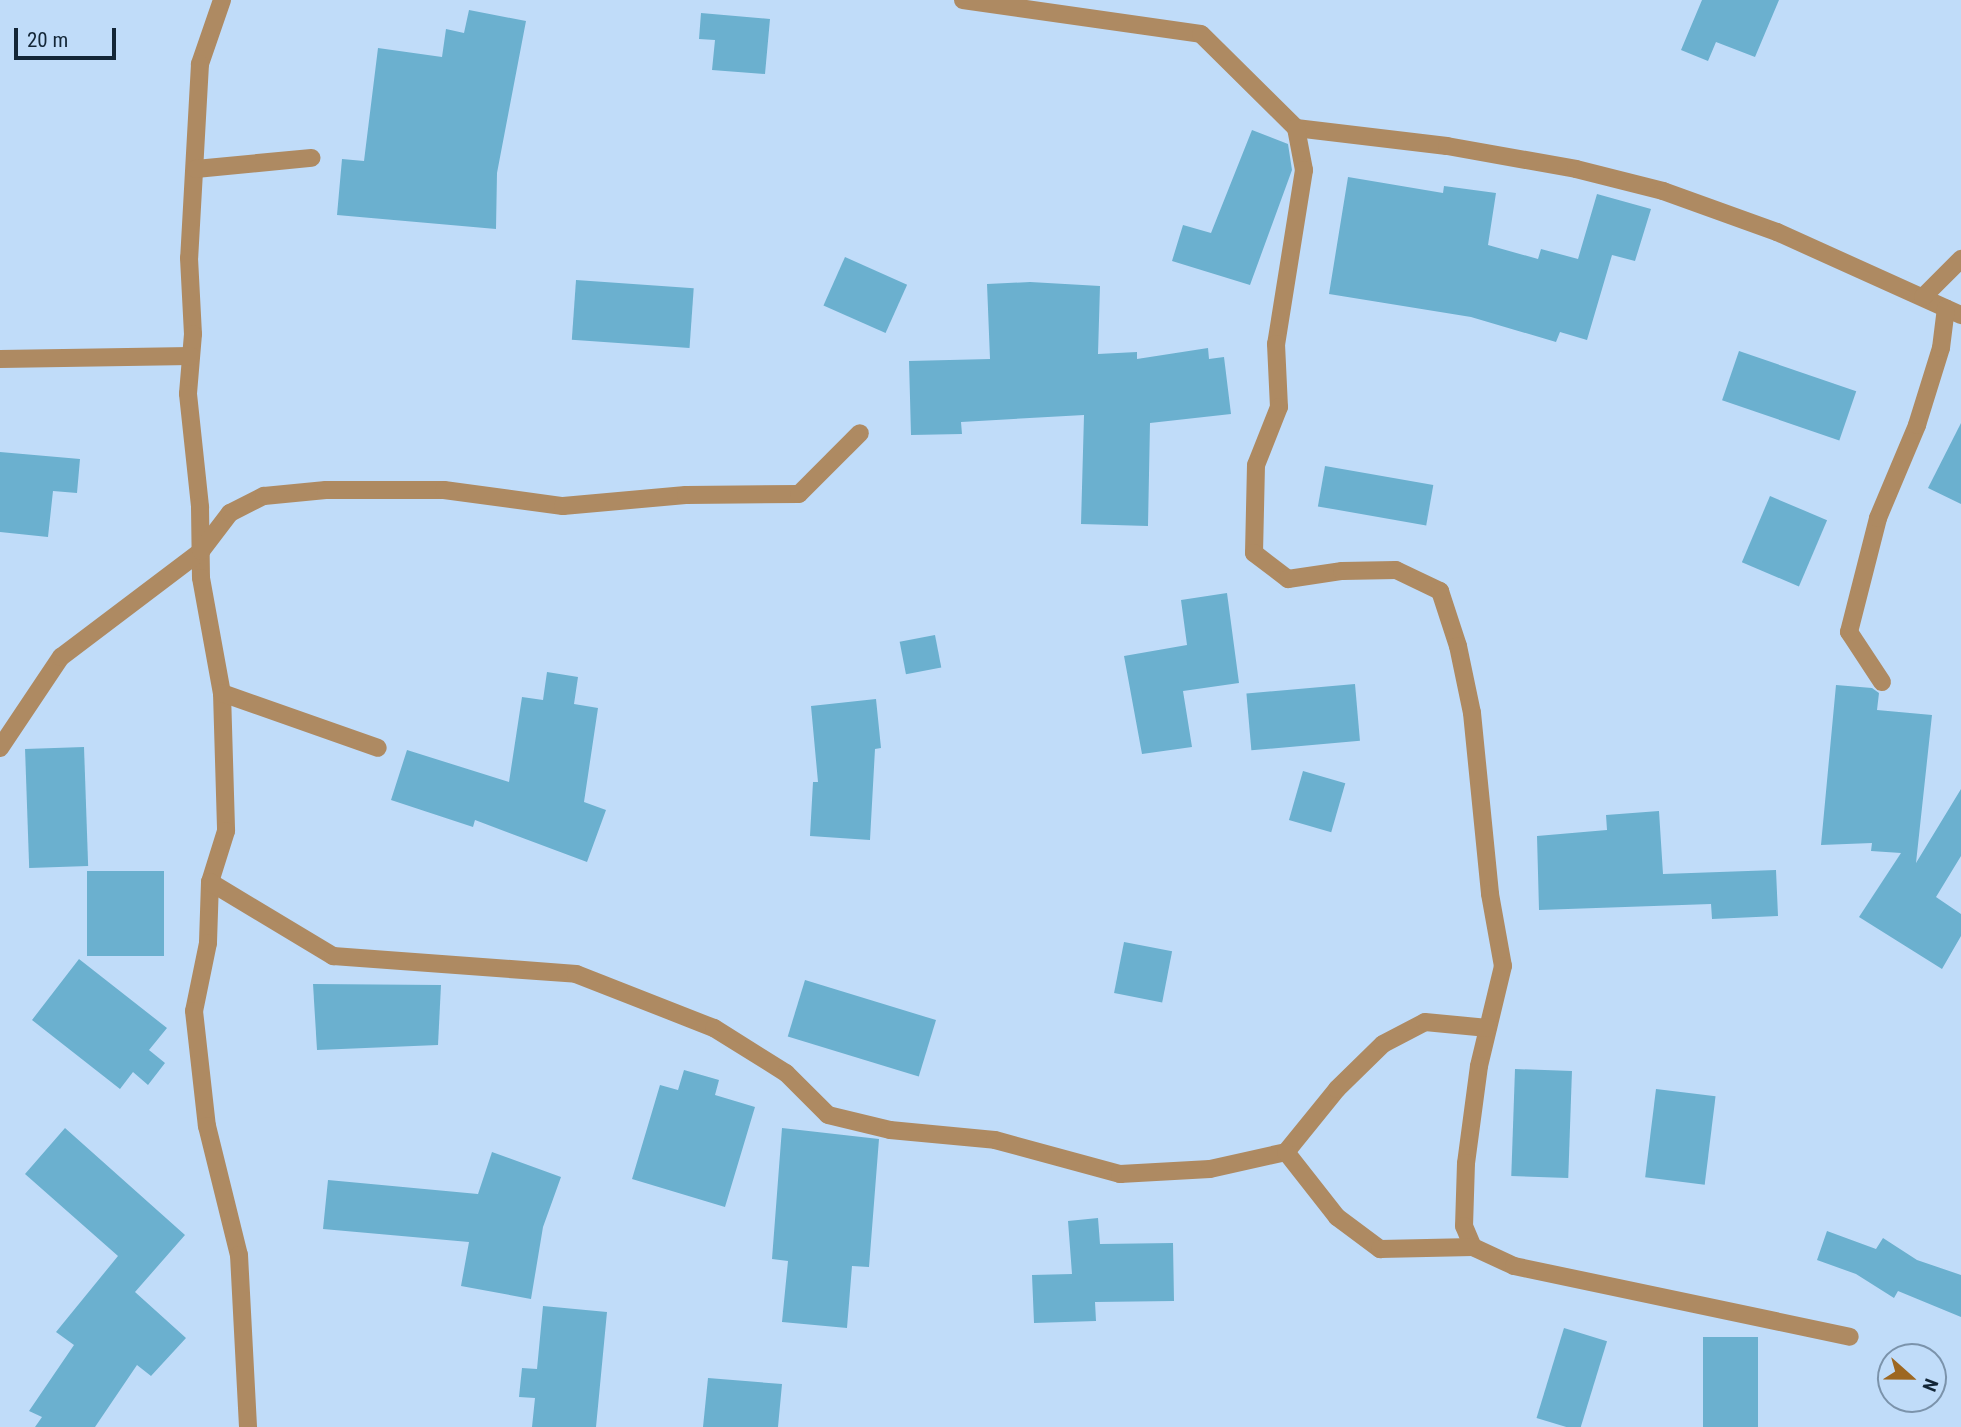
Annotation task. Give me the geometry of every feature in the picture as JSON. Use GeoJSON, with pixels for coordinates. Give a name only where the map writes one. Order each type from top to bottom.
{"type":"FeatureCollection","features":[{"type":"Feature","properties":{"kind":"street"},"geometry":{"type":"LineString","coordinates":[[222,0],[200,64],[189,258],[191,356],[188,394],[201,578],[222,692],[226,831],[210,883],[208,943],[194,1011],[207,1126],[239,1255],[248,1427]]}},
{"type":"Feature","properties":{"kind":"street"},"geometry":{"type":"LineString","coordinates":[[963,0],[1201,34],[1296,128],[1304,170],[1276,344],[1279,407],[1256,465],[1254,553],[1288,579],[1342,571],[1396,570],[1440,591],[1472,713],[1490,894],[1503,966],[1488,1028],[1466,1163],[1464,1226],[1472,1247]]}},
{"type":"Feature","properties":{"kind":"street"},"geometry":{"type":"LineString","coordinates":[[1296,128],[1447,146],[1576,169],[1663,191],[1777,232],[1954,312],[1917,425],[1878,518],[1849,632],[1882,682]]}},
{"type":"Feature","properties":{"kind":"street"},"geometry":{"type":"LineString","coordinates":[[196,169],[311,158]]}},
{"type":"Feature","properties":{"kind":"street"},"geometry":{"type":"LineString","coordinates":[[1923,297],[1961,259]]}},
{"type":"Feature","properties":{"kind":"street"},"geometry":{"type":"LineString","coordinates":[[0,359],[191,356]]}},
{"type":"Feature","properties":{"kind":"street"},"geometry":{"type":"LineString","coordinates":[[0,748],[61,657],[201,551],[230,513],[264,496],[289,493],[444,490],[563,506],[686,495],[799,494],[860,433]]}},
{"type":"Feature","properties":{"kind":"street"},"geometry":{"type":"LineString","coordinates":[[222,692],[378,748]]}},
{"type":"Feature","properties":{"kind":"street"},"geometry":{"type":"LineString","coordinates":[[210,883],[334,956],[576,974],[714,1028],[786,1073],[828,1115],[890,1130],[995,1140],[1120,1174],[1210,1169],[1286,1152],[1337,1089],[1383,1044],[1425,1022],[1488,1028]]}},
{"type":"Feature","properties":{"kind":"street"},"geometry":{"type":"LineString","coordinates":[[1286,1152],[1337,1217],[1380,1249],[1472,1247],[1514,1266],[1850,1337]]}},
{"type":"Feature","properties":{"kind":"building"},"geometry":{"type":"Polygon","coordinates":[[[1702,0],[1779,0],[1755,57],[1716,42],[1708,61],[1681,50],[1702,0]]]}},
{"type":"Feature","properties":{"kind":"building"},"geometry":{"type":"Polygon","coordinates":[[[469,10],[526,21],[497,173],[496,229],[337,215],[342,159],[364,161],[378,48],[442,57],[446,29],[464,33],[469,10]]]}},
{"type":"Feature","properties":{"kind":"building"},"geometry":{"type":"Polygon","coordinates":[[[701,13],[770,19],[765,74],[712,70],[715,40],[699,39],[701,13]]]}},
{"type":"Feature","properties":{"kind":"building"},"geometry":{"type":"Polygon","coordinates":[[[1252,130],[1288,144],[1292,170],[1250,285],[1172,261],[1183,225],[1211,233],[1252,130]]]}},
{"type":"Feature","properties":{"kind":"building"},"geometry":{"type":"Polygon","coordinates":[[[1348,177],[1443,193],[1444,186],[1496,193],[1488,245],[1538,259],[1541,249],[1578,259],[1597,194],[1651,209],[1635,261],[1612,255],[1587,340],[1560,332],[1556,342],[1471,317],[1329,294],[1348,177]]]}},
{"type":"Feature","properties":{"kind":"building"},"geometry":{"type":"Polygon","coordinates":[[[845,257],[907,285],[886,333],[823,305],[845,257]]]}},
{"type":"Feature","properties":{"kind":"building"},"geometry":{"type":"Polygon","coordinates":[[[576,280],[694,288],[690,348],[572,340],[576,280]]]}},
{"type":"Feature","properties":{"kind":"building"},"geometry":{"type":"Polygon","coordinates":[[[1030,282],[1100,286],[1098,354],[1137,352],[1137,359],[1208,348],[1209,359],[1224,357],[1231,414],[1150,423],[1148,526],[1081,524],[1084,415],[961,422],[962,434],[911,435],[909,361],[990,359],[987,284],[1030,282]]]}},
{"type":"Feature","properties":{"kind":"building"},"geometry":{"type":"Polygon","coordinates":[[[1739,351],[1856,391],[1839,441],[1722,400],[1739,351]]]}},
{"type":"Feature","properties":{"kind":"building"},"geometry":{"type":"Polygon","coordinates":[[[1961,423],[1961,504],[1928,488],[1961,423]]]}},
{"type":"Feature","properties":{"kind":"building"},"geometry":{"type":"Polygon","coordinates":[[[0,452],[80,459],[77,493],[53,491],[48,537],[0,532],[0,452]]]}},
{"type":"Feature","properties":{"kind":"building"},"geometry":{"type":"Polygon","coordinates":[[[1325,466],[1433,485],[1426,525],[1318,506],[1325,466]]]}},
{"type":"Feature","properties":{"kind":"building"},"geometry":{"type":"Polygon","coordinates":[[[1770,496],[1827,520],[1799,587],[1742,562],[1770,496]]]}},
{"type":"Feature","properties":{"kind":"building"},"geometry":{"type":"Polygon","coordinates":[[[1227,593],[1239,683],[1183,691],[1192,747],[1142,754],[1124,656],[1187,645],[1181,600],[1227,593]]]}},
{"type":"Feature","properties":{"kind":"building"},"geometry":{"type":"Polygon","coordinates":[[[935,635],[941,667],[906,674],[900,642],[935,635]]]}},
{"type":"Feature","properties":{"kind":"building"},"geometry":{"type":"Polygon","coordinates":[[[547,672],[578,677],[574,704],[598,708],[584,802],[606,810],[587,862],[475,820],[473,827],[391,800],[407,750],[509,782],[522,697],[543,700],[547,672]]]}},
{"type":"Feature","properties":{"kind":"building"},"geometry":{"type":"Polygon","coordinates":[[[1355,684],[1360,741],[1251,750],[1246,693],[1355,684]]]}},
{"type":"Feature","properties":{"kind":"building"},"geometry":{"type":"Polygon","coordinates":[[[1836,685],[1872,688],[1879,693],[1877,710],[1932,715],[1916,863],[1961,789],[1961,856],[1936,897],[1961,914],[1961,936],[1942,969],[1859,917],[1901,853],[1871,851],[1872,843],[1821,845],[1836,685]]]}},
{"type":"Feature","properties":{"kind":"building"},"geometry":{"type":"Polygon","coordinates":[[[876,699],[881,748],[875,749],[870,840],[810,836],[813,782],[818,782],[811,706],[876,699]]]}},
{"type":"Feature","properties":{"kind":"building"},"geometry":{"type":"Polygon","coordinates":[[[84,747],[88,866],[29,868],[25,749],[84,747]]]}},
{"type":"Feature","properties":{"kind":"building"},"geometry":{"type":"Polygon","coordinates":[[[1303,771],[1345,783],[1331,832],[1289,820],[1303,771]]]}},
{"type":"Feature","properties":{"kind":"building"},"geometry":{"type":"Polygon","coordinates":[[[1659,811],[1663,874],[1776,870],[1778,916],[1712,919],[1711,904],[1539,910],[1537,836],[1607,830],[1606,815],[1659,811]]]}},
{"type":"Feature","properties":{"kind":"building"},"geometry":{"type":"Polygon","coordinates":[[[87,871],[164,871],[164,956],[87,956],[87,871]]]}},
{"type":"Feature","properties":{"kind":"building"},"geometry":{"type":"Polygon","coordinates":[[[1124,942],[1172,951],[1162,1002],[1114,993],[1124,942]]]}},
{"type":"Feature","properties":{"kind":"building"},"geometry":{"type":"Polygon","coordinates":[[[79,959],[167,1028],[149,1050],[165,1063],[148,1085],[133,1072],[120,1089],[32,1020],[79,959]]]}},
{"type":"Feature","properties":{"kind":"building"},"geometry":{"type":"Polygon","coordinates":[[[805,980],[936,1020],[919,1076],[788,1036],[805,980]]]}},
{"type":"Feature","properties":{"kind":"building"},"geometry":{"type":"Polygon","coordinates":[[[313,984],[441,985],[438,1045],[317,1050],[313,984]]]}},
{"type":"Feature","properties":{"kind":"building"},"geometry":{"type":"Polygon","coordinates":[[[1515,1069],[1572,1071],[1568,1178],[1511,1176],[1515,1069]]]}},
{"type":"Feature","properties":{"kind":"building"},"geometry":{"type":"Polygon","coordinates":[[[684,1070],[719,1080],[715,1095],[755,1107],[725,1207],[632,1179],[660,1085],[678,1090],[684,1070]]]}},
{"type":"Feature","properties":{"kind":"building"},"geometry":{"type":"Polygon","coordinates":[[[1656,1089],[1716,1096],[1705,1185],[1645,1177],[1656,1089]]]}},
{"type":"Feature","properties":{"kind":"building"},"geometry":{"type":"Polygon","coordinates":[[[65,1128],[185,1235],[135,1292],[186,1338],[151,1376],[137,1365],[95,1427],[35,1427],[42,1417],[29,1411],[74,1345],[56,1332],[118,1256],[25,1174],[65,1128]]]}},
{"type":"Feature","properties":{"kind":"building"},"geometry":{"type":"Polygon","coordinates":[[[782,1128],[879,1139],[869,1267],[852,1266],[847,1328],[782,1322],[788,1261],[772,1259],[782,1128]]]}},
{"type":"Feature","properties":{"kind":"building"},"geometry":{"type":"Polygon","coordinates":[[[492,1152],[561,1177],[543,1227],[531,1299],[461,1286],[469,1242],[323,1229],[328,1180],[478,1194],[492,1152]]]}},
{"type":"Feature","properties":{"kind":"building"},"geometry":{"type":"Polygon","coordinates":[[[1098,1218],[1100,1244],[1173,1243],[1174,1301],[1095,1302],[1096,1321],[1034,1323],[1032,1275],[1072,1274],[1068,1221],[1098,1218]]]}},
{"type":"Feature","properties":{"kind":"building"},"geometry":{"type":"Polygon","coordinates":[[[1827,1231],[1876,1249],[1883,1238],[1917,1260],[1961,1275],[1961,1317],[1898,1291],[1894,1298],[1856,1274],[1817,1260],[1827,1231]]]}},
{"type":"Feature","properties":{"kind":"building"},"geometry":{"type":"Polygon","coordinates":[[[543,1306],[607,1312],[596,1427],[532,1427],[535,1398],[519,1397],[522,1368],[537,1369],[543,1306]]]}},
{"type":"Feature","properties":{"kind":"building"},"geometry":{"type":"Polygon","coordinates":[[[1564,1328],[1607,1341],[1581,1427],[1566,1427],[1537,1418],[1564,1328]]]}},
{"type":"Feature","properties":{"kind":"building"},"geometry":{"type":"Polygon","coordinates":[[[1703,1337],[1758,1337],[1758,1427],[1703,1427],[1703,1337]]]}},
{"type":"Feature","properties":{"kind":"building"},"geometry":{"type":"Polygon","coordinates":[[[708,1378],[782,1384],[778,1427],[703,1427],[708,1378]]]}}]}
